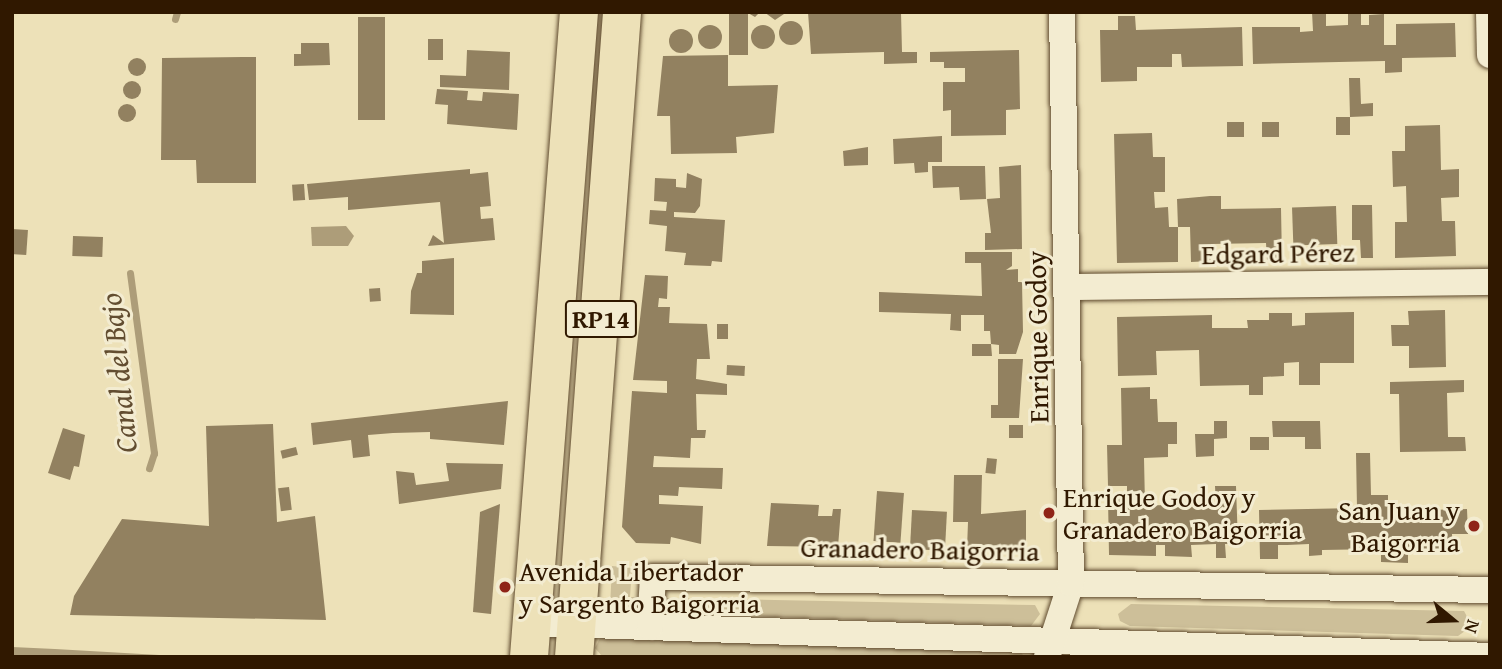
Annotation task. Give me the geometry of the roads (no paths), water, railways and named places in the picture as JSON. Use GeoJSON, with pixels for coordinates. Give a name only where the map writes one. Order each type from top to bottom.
{"type":"FeatureCollection","features":[{"type":"Feature","properties":{"kind":"main road","name":"RP14"},"geometry":{"type":"LineString","coordinates":[[531,640],[579,12]]}},
{"type":"Feature","properties":{"kind":"main road","name":"RP14"},"geometry":{"type":"LineString","coordinates":[[575,641],[622,12]]}},
{"type":"Feature","properties":{"kind":"street","name":"Enrique Godoy"},"geometry":{"type":"LineString","coordinates":[[1050,649],[1071,583],[1062,12]]}},
{"type":"Feature","properties":{"kind":"street"},"geometry":{"type":"LineString","coordinates":[[1489,12],[1490,55]]}},
{"type":"Feature","properties":{"kind":"street","name":"Edgard Pérez"},"geometry":{"type":"LineString","coordinates":[[1068,287],[1490,282]]}},
{"type":"Feature","properties":{"kind":"street","name":"Granadero Baigorria"},"geometry":{"type":"LineString","coordinates":[[650,627],[653,577],[1490,590]]}},
{"type":"Feature","properties":{"kind":"street"},"geometry":{"type":"LineString","coordinates":[[531,640],[575,641],[650,627],[1050,649],[1490,656]]}},
{"type":"Feature","properties":{"kind":"waterway","name":"Canal del Bajo"},"geometry":{"type":"LineString","coordinates":[[175,19],[177,12]]}},
{"type":"Feature","properties":{"kind":"waterway","name":"Canal del Bajo"},"geometry":{"type":"LineString","coordinates":[[130,273],[154,453],[149,468]]}},
{"type":"Feature","properties":{"kind":"place","name":"Enrique Godoy y Granadero Baigorria"},"geometry":{"type":"Point","coordinates":[1049,513]}},
{"type":"Feature","properties":{"kind":"place","name":"San Juan y Baigorria"},"geometry":{"type":"Point","coordinates":[1474,526]}},
{"type":"Feature","properties":{"kind":"place","name":"Avenida Libertador y Sargento Baigorria"},"geometry":{"type":"Point","coordinates":[505,587]}}]}
